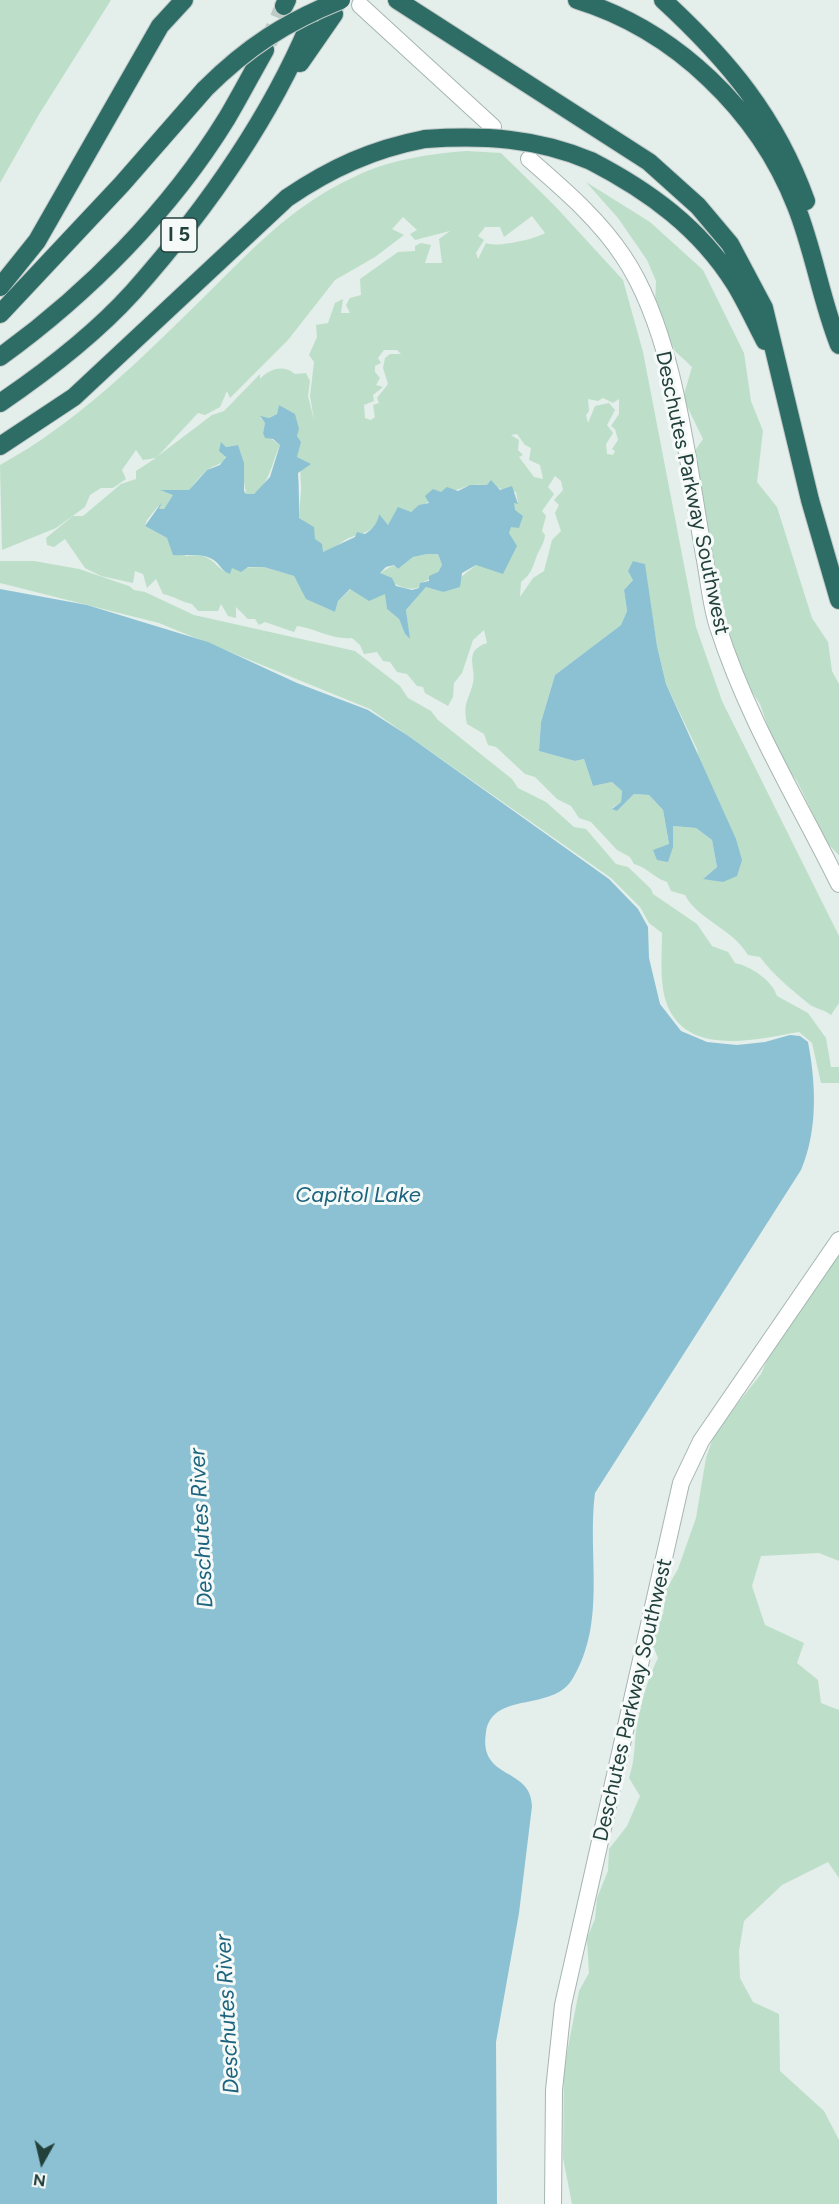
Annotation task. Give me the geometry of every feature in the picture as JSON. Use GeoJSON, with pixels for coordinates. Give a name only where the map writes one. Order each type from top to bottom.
{"type":"FeatureCollection","features":[{"type":"Feature","properties":{"kind":"highway"},"geometry":{"type":"LineString","coordinates":[[0,287],[37,242],[156,31],[184,0]]}},
{"type":"Feature","properties":{"kind":"highway"},"geometry":{"type":"LineString","coordinates":[[397,0],[618,141],[675,183],[715,225],[743,265],[764,308],[774,358],[810,500],[839,600]]}},
{"type":"Feature","properties":{"kind":"highway"},"geometry":{"type":"LineString","coordinates":[[577,0],[635,26],[688,60],[735,107],[759,137],[772,156],[796,207],[829,320],[839,345]]}},
{"type":"Feature","properties":{"kind":"highway"},"geometry":{"type":"LineString","coordinates":[[663,0],[728,64],[755,99],[779,138],[798,179],[814,223],[827,268],[839,337]]}},
{"type":"Feature","properties":{"kind":"highway"},"geometry":{"type":"LineString","coordinates":[[0,314],[122,184],[205,89],[249,48],[288,23],[338,7]]}},
{"type":"Feature","properties":{"kind":"highway"},"geometry":{"type":"LineString","coordinates":[[261,115],[327,28],[338,7]]}},
{"type":"Feature","properties":{"kind":"highway","name":"I 5"},"geometry":{"type":"LineString","coordinates":[[0,403],[54,364],[133,292],[199,211],[287,72],[309,25]]}},
{"type":"Feature","properties":{"kind":"highway","name":"I 5"},"geometry":{"type":"LineString","coordinates":[[0,357],[84,288],[132,240],[180,183],[226,120],[265,51]]}},
{"type":"Feature","properties":{"kind":"highway"},"geometry":{"type":"LineString","coordinates":[[0,446],[74,397],[287,198],[319,176],[353,159],[425,139],[460,137],[514,139],[559,148],[591,160],[654,197],[699,236],[735,284],[774,358]]}},
{"type":"Feature","properties":{"kind":"street"},"geometry":{"type":"LineString","coordinates":[[360,5],[493,126]]}},
{"type":"Feature","properties":{"kind":"street","name":"Deschutes Parkway Southwest"},"geometry":{"type":"LineString","coordinates":[[529,159],[577,201],[610,237],[637,280],[652,315],[675,398],[717,624],[743,697],[839,884]]}},
{"type":"Feature","properties":{"kind":"street","name":"Deschutes Parkway Southwest"},"geometry":{"type":"LineString","coordinates":[[554,2204],[554,2090],[563,2005],[681,1483],[701,1441],[839,1240]]}},
{"type":"Feature","properties":{"kind":"green space"},"geometry":{"type":"Polygon","coordinates":[[[0,0],[111,0],[38,116],[0,183],[0,0]]]}},
{"type":"Feature","properties":{"kind":"green space"},"geometry":{"type":"Polygon","coordinates":[[[467,151],[501,153],[554,205],[623,280],[643,352],[696,627],[722,701],[839,936],[839,1003],[831,1015],[809,1004],[789,988],[760,957],[748,955],[733,938],[698,911],[685,895],[671,891],[667,882],[634,864],[630,857],[617,850],[591,822],[579,818],[571,806],[557,799],[535,777],[525,774],[496,747],[488,745],[484,734],[467,724],[466,706],[474,677],[472,660],[479,646],[487,643],[484,630],[473,640],[462,673],[454,683],[453,697],[448,706],[425,693],[423,687],[417,686],[407,674],[397,672],[390,662],[383,661],[377,652],[364,654],[360,645],[352,638],[338,637],[297,626],[294,632],[265,622],[259,625],[255,619],[248,619],[236,607],[236,618],[228,616],[221,604],[218,611],[198,611],[192,604],[163,594],[156,579],[147,588],[143,574],[135,571],[133,583],[101,576],[85,568],[65,539],[54,547],[47,545],[46,538],[73,516],[83,516],[121,484],[136,479],[136,471],[156,458],[143,460],[136,450],[122,470],[126,479],[113,488],[101,488],[90,495],[85,507],[56,528],[2,550],[0,465],[56,430],[108,388],[256,246],[309,202],[352,178],[380,167],[423,156],[467,151]],[[532,216],[504,237],[500,227],[485,227],[478,236],[484,240],[476,253],[478,259],[486,243],[516,242],[545,233],[532,216]],[[403,217],[392,229],[404,235],[375,257],[335,280],[288,340],[230,398],[227,391],[220,407],[205,415],[198,413],[158,456],[212,415],[224,411],[260,374],[260,379],[276,369],[286,369],[295,374],[306,373],[310,381],[308,396],[314,420],[310,396],[314,362],[309,355],[317,337],[316,325],[328,323],[335,303],[343,299],[341,313],[350,313],[346,305],[350,298],[361,295],[360,279],[398,252],[415,251],[415,246],[421,243],[431,245],[425,263],[442,263],[439,239],[450,231],[415,240],[410,234],[417,230],[403,217]],[[384,350],[378,358],[381,363],[375,366],[375,372],[380,378],[376,385],[383,387],[373,395],[374,401],[364,405],[365,418],[371,420],[375,417],[373,405],[379,403],[377,398],[388,384],[383,368],[385,358],[390,354],[401,354],[397,350],[384,350]],[[603,398],[598,401],[588,399],[589,411],[586,415],[588,423],[595,406],[609,403],[615,410],[607,425],[613,433],[606,444],[607,454],[613,455],[615,451],[612,449],[618,440],[615,429],[611,426],[619,414],[619,399],[613,403],[603,398]],[[279,405],[277,414],[269,418],[260,417],[265,423],[263,433],[280,445],[267,478],[260,489],[254,494],[246,494],[238,445],[226,447],[223,461],[206,471],[189,490],[162,491],[174,494],[164,509],[158,509],[159,505],[145,526],[167,538],[186,556],[203,556],[224,571],[230,573],[231,568],[264,567],[294,576],[307,599],[335,612],[338,601],[351,589],[386,594],[387,609],[399,619],[409,638],[406,610],[426,587],[443,592],[490,553],[509,529],[514,517],[513,503],[518,503],[516,492],[473,485],[450,490],[387,525],[379,515],[370,530],[350,537],[323,552],[299,518],[300,474],[303,462],[297,458],[297,435],[294,421],[279,405]],[[517,434],[511,435],[519,440],[518,450],[523,455],[519,457],[534,477],[543,479],[540,465],[529,460],[531,448],[525,445],[517,434]],[[555,476],[548,487],[554,494],[542,511],[546,516],[542,531],[545,535],[543,544],[531,571],[521,582],[520,597],[533,578],[544,571],[552,540],[561,531],[555,513],[559,505],[554,500],[563,490],[561,481],[555,476]],[[633,561],[633,580],[624,590],[627,611],[621,625],[555,675],[541,722],[539,751],[575,761],[584,759],[593,786],[612,782],[622,791],[621,802],[612,808],[617,811],[634,794],[649,795],[663,810],[669,845],[673,847],[673,826],[696,828],[712,840],[717,867],[704,878],[723,882],[697,749],[666,684],[657,646],[644,564],[633,561]]]}},
{"type":"Feature","properties":{"kind":"green space"},"geometry":{"type":"Polygon","coordinates":[[[586,182],[650,222],[703,270],[744,353],[751,401],[763,431],[757,482],[777,507],[812,618],[828,642],[832,671],[839,684],[839,855],[827,843],[797,781],[779,758],[760,704],[740,674],[687,462],[703,439],[683,398],[692,367],[675,351],[664,328],[655,306],[656,281],[647,260],[618,218],[586,182]]]}},
{"type":"Feature","properties":{"kind":"green space"},"geometry":{"type":"Polygon","coordinates":[[[438,554],[442,565],[433,577],[420,583],[420,587],[403,588],[380,573],[394,565],[398,569],[413,557],[438,554]]]}},
{"type":"Feature","properties":{"kind":"green space"},"geometry":{"type":"Polygon","coordinates":[[[0,561],[34,561],[79,569],[145,592],[194,615],[355,651],[400,686],[408,698],[431,711],[438,720],[512,779],[518,788],[546,802],[574,827],[586,829],[616,864],[628,867],[651,889],[653,894],[697,924],[712,946],[728,952],[735,963],[747,967],[765,979],[777,996],[808,1013],[826,1038],[831,1067],[839,1067],[839,1083],[821,1083],[812,1043],[799,1032],[726,1041],[708,1039],[692,1033],[678,1023],[668,1007],[663,989],[662,933],[649,923],[640,907],[611,878],[370,709],[159,623],[0,583],[0,561]]]}},
{"type":"Feature","properties":{"kind":"green space"},"geometry":{"type":"Polygon","coordinates":[[[839,1248],[839,1561],[819,1553],[761,1556],[752,1586],[765,1625],[804,1643],[797,1663],[818,1680],[821,1703],[839,1710],[839,1878],[828,1862],[782,1885],[744,1921],[739,1951],[740,1978],[753,2002],[779,2014],[780,2071],[824,2111],[839,2140],[839,2204],[572,2204],[563,2158],[564,2068],[579,1991],[589,1973],[587,1938],[595,1919],[597,1898],[608,1871],[609,1849],[627,1826],[640,1796],[629,1778],[642,1703],[650,1675],[658,1658],[647,1630],[663,1614],[666,1590],[678,1569],[696,1518],[706,1458],[715,1432],[761,1374],[772,1349],[811,1296],[839,1248]]]}},
{"type":"Feature","properties":{"kind":"water"},"geometry":{"type":"Polygon","coordinates":[[[279,405],[295,414],[299,429],[297,436],[301,442],[297,457],[311,464],[298,473],[299,518],[314,527],[315,539],[322,544],[323,552],[355,537],[357,532],[365,534],[375,525],[379,514],[388,525],[398,507],[411,512],[419,505],[429,503],[425,496],[433,489],[441,492],[447,487],[458,491],[470,485],[487,485],[491,480],[500,490],[512,486],[518,504],[514,503],[515,510],[523,516],[519,528],[511,527],[509,533],[517,546],[503,574],[476,565],[462,573],[460,587],[443,592],[426,587],[406,610],[410,639],[405,634],[399,619],[387,609],[385,594],[369,601],[350,589],[338,601],[335,612],[306,599],[294,576],[264,567],[248,567],[241,572],[232,568],[230,574],[206,556],[173,555],[167,538],[145,526],[162,502],[159,509],[164,509],[173,495],[160,490],[189,490],[207,470],[220,465],[226,457],[219,451],[221,442],[226,447],[238,445],[244,463],[244,491],[246,494],[254,494],[270,477],[280,445],[273,439],[265,438],[263,433],[265,423],[260,416],[269,418],[277,414],[279,405]],[[438,554],[413,557],[398,569],[394,565],[386,567],[380,573],[392,578],[396,586],[412,590],[419,588],[420,583],[429,581],[429,576],[438,572],[442,565],[438,554]]]}},
{"type":"Feature","properties":{"kind":"water"},"geometry":{"type":"Polygon","coordinates":[[[633,561],[645,564],[657,646],[666,684],[736,839],[742,860],[737,876],[723,882],[703,879],[717,867],[712,840],[696,828],[673,826],[673,847],[668,862],[657,860],[653,850],[669,844],[663,810],[649,795],[634,794],[617,811],[612,809],[621,802],[622,791],[612,782],[593,786],[584,759],[575,761],[539,751],[541,722],[555,675],[621,625],[627,611],[624,590],[633,580],[628,571],[633,561]]]}},
{"type":"Feature","properties":{"kind":"water","name":"Capitol Lake"},"geometry":{"type":"Polygon","coordinates":[[[0,589],[87,605],[208,642],[297,683],[368,710],[407,735],[609,879],[638,909],[648,927],[649,958],[660,1004],[681,1031],[707,1042],[737,1045],[765,1042],[790,1035],[800,1036],[808,1042],[813,1074],[814,1107],[807,1155],[801,1170],[595,1493],[593,1610],[590,1634],[573,1678],[564,1689],[552,1695],[500,1711],[491,1719],[486,1732],[486,1748],[490,1759],[523,1784],[529,1793],[532,1806],[519,1913],[496,2042],[497,2204],[0,2204],[0,589]]]}},
{"type":"Feature","properties":{"kind":"tunnel"},"geometry":{"type":"LineString","coordinates":[[268,43],[284,6]]}},
{"type":"Feature","properties":{"kind":"water label","name":"Deschutes River"},"geometry":{"type":"Point","coordinates":[202,1528]}},
{"type":"Feature","properties":{"kind":"water label","name":"Deschutes River"},"geometry":{"type":"Point","coordinates":[228,2014]}}]}
